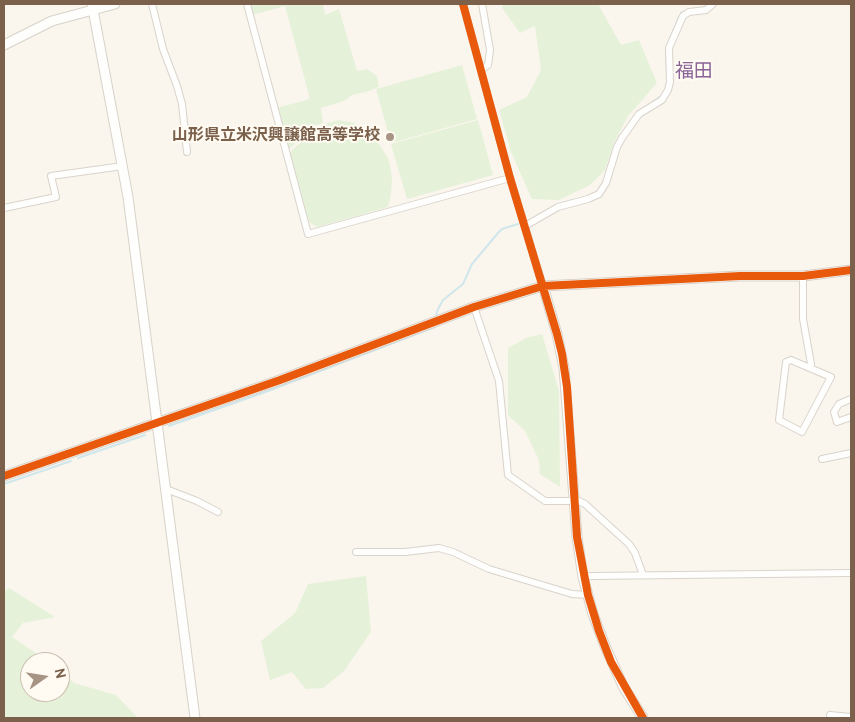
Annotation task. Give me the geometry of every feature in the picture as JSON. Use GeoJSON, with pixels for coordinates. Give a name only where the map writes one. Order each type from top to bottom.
{"type":"FeatureCollection","features":[{"type":"Feature","properties":{"kind":"street"},"geometry":{"type":"LineString","coordinates":[[4,44],[52,21],[92,7],[115,4]]}},
{"type":"Feature","properties":{"kind":"street"},"geometry":{"type":"LineString","coordinates":[[152,4],[163,49],[182,104],[187,152]]}},
{"type":"Feature","properties":{"kind":"street"},"geometry":{"type":"LineString","coordinates":[[246,4],[308,234],[510,178]]}},
{"type":"Feature","properties":{"kind":"street"},"geometry":{"type":"LineString","coordinates":[[463,4],[510,178],[557,334],[564,368],[577,537],[583,577],[599,631],[611,662],[643,718]]}},
{"type":"Feature","properties":{"kind":"street"},"geometry":{"type":"LineString","coordinates":[[481,70],[488,65],[490,50],[482,4]]}},
{"type":"Feature","properties":{"kind":"street"},"geometry":{"type":"LineString","coordinates":[[525,226],[558,208],[599,194],[606,183],[622,138],[639,114],[662,100],[668,90],[670,82],[669,48],[680,19],[686,14],[706,10],[713,4]]}},
{"type":"Feature","properties":{"kind":"street"},"geometry":{"type":"LineString","coordinates":[[92,7],[123,166],[195,718]]}},
{"type":"Feature","properties":{"kind":"street"},"geometry":{"type":"LineString","coordinates":[[4,208],[56,197],[51,176],[123,166]]}},
{"type":"Feature","properties":{"kind":"street"},"geometry":{"type":"LineString","coordinates":[[4,476],[158,424],[474,307],[543,286],[732,276],[802,276],[851,270]]}},
{"type":"Feature","properties":{"kind":"street"},"geometry":{"type":"LineString","coordinates":[[802,276],[803,318],[811,364],[810,368]]}},
{"type":"Feature","properties":{"kind":"street"},"geometry":{"type":"LineString","coordinates":[[474,307],[499,381],[508,475],[545,501],[574,501],[585,504],[629,544],[635,553],[643,575]]}},
{"type":"Feature","properties":{"kind":"street"},"geometry":{"type":"LineString","coordinates":[[791,360],[810,368],[831,377],[802,432],[779,420],[786,362],[791,360]]}},
{"type":"Feature","properties":{"kind":"street"},"geometry":{"type":"LineString","coordinates":[[851,399],[839,404],[834,412],[837,422],[851,418]]}},
{"type":"Feature","properties":{"kind":"street"},"geometry":{"type":"LineString","coordinates":[[822,459],[851,453]]}},
{"type":"Feature","properties":{"kind":"street"},"geometry":{"type":"LineString","coordinates":[[166,490],[197,501],[218,512]]}},
{"type":"Feature","properties":{"kind":"street"},"geometry":{"type":"LineString","coordinates":[[356,552],[405,552],[439,548],[453,552],[489,569],[572,594],[588,595]]}},
{"type":"Feature","properties":{"kind":"street"},"geometry":{"type":"LineString","coordinates":[[583,577],[851,573]]}},
{"type":"Feature","properties":{"kind":"street"},"geometry":{"type":"LineString","coordinates":[[830,715],[851,717]]}},
{"type":"Feature","properties":{"kind":"green space"},"geometry":{"type":"Polygon","coordinates":[[[249,4],[323,4],[325,15],[339,9],[357,71],[367,69],[377,76],[379,87],[352,95],[344,101],[321,108],[323,123],[291,132],[295,144],[288,150],[276,108],[310,99],[285,6],[252,15],[249,4]]]}},
{"type":"Feature","properties":{"kind":"green space"},"geometry":{"type":"Polygon","coordinates":[[[503,4],[602,4],[599,6],[621,45],[639,40],[657,83],[628,116],[614,143],[605,170],[590,185],[559,200],[532,199],[511,152],[499,110],[527,97],[541,70],[535,26],[520,33],[502,8],[503,4]]]}},
{"type":"Feature","properties":{"kind":"green space"},"geometry":{"type":"Polygon","coordinates":[[[462,65],[477,119],[391,143],[376,89],[462,65]]]}},
{"type":"Feature","properties":{"kind":"green space"},"geometry":{"type":"Polygon","coordinates":[[[339,120],[354,123],[367,130],[379,144],[388,158],[391,170],[391,194],[388,207],[317,227],[309,222],[290,152],[309,135],[328,123],[339,120]]]}},
{"type":"Feature","properties":{"kind":"green space"},"geometry":{"type":"Polygon","coordinates":[[[478,120],[493,175],[407,199],[391,144],[478,120]]]}},
{"type":"Feature","properties":{"kind":"green space"},"geometry":{"type":"Polygon","coordinates":[[[542,334],[559,391],[560,487],[540,474],[539,460],[525,431],[508,415],[508,348],[526,338],[542,334]]]}},
{"type":"Feature","properties":{"kind":"green space"},"geometry":{"type":"Polygon","coordinates":[[[366,576],[371,632],[344,671],[323,688],[306,689],[292,672],[270,680],[261,641],[295,613],[308,584],[366,576]]]}},
{"type":"Feature","properties":{"kind":"green space"},"geometry":{"type":"Polygon","coordinates":[[[9,588],[55,617],[23,623],[12,637],[34,652],[20,652],[20,702],[70,702],[70,679],[74,683],[116,695],[138,718],[4,718],[4,592],[9,588]]]}},
{"type":"Feature","properties":{"kind":"waterway"},"geometry":{"type":"LineString","coordinates":[[681,13],[688,10]]}},
{"type":"Feature","properties":{"kind":"waterway"},"geometry":{"type":"LineString","coordinates":[[667,71],[666,48],[679,17]]}},
{"type":"Feature","properties":{"kind":"waterway"},"geometry":{"type":"LineString","coordinates":[[653,102],[661,96]]}},
{"type":"Feature","properties":{"kind":"waterway"},"geometry":{"type":"LineString","coordinates":[[558,204],[573,200]]}},
{"type":"Feature","properties":{"kind":"waterway"},"geometry":{"type":"LineString","coordinates":[[436,316],[443,300],[463,284],[472,264],[498,233],[502,229],[518,224]]}},
{"type":"Feature","properties":{"kind":"waterway"},"geometry":{"type":"LineString","coordinates":[[169,426],[268,391],[435,326]]}},
{"type":"Feature","properties":{"kind":"waterway"},"geometry":{"type":"LineString","coordinates":[[78,458],[145,435]]}},
{"type":"Feature","properties":{"kind":"waterway"},"geometry":{"type":"LineString","coordinates":[[4,484],[71,461]]}},
{"type":"Feature","properties":{"kind":"cycle path"},"geometry":{"type":"LineString","coordinates":[[463,4],[510,178],[562,354],[567,387],[577,537],[588,595],[611,662],[643,718]]}},
{"type":"Feature","properties":{"kind":"cycle path"},"geometry":{"type":"LineString","coordinates":[[4,476],[280,380],[474,307],[543,286],[740,276],[803,276],[851,270]]}},
{"type":"Feature","properties":{"kind":"place","name":"山形県立米沢興譲館高等学校"},"geometry":{"type":"Point","coordinates":[390,137]}},
{"type":"Feature","properties":{"kind":"district","name":"福田"},"geometry":{"type":"Point","coordinates":[694,73]}}]}
